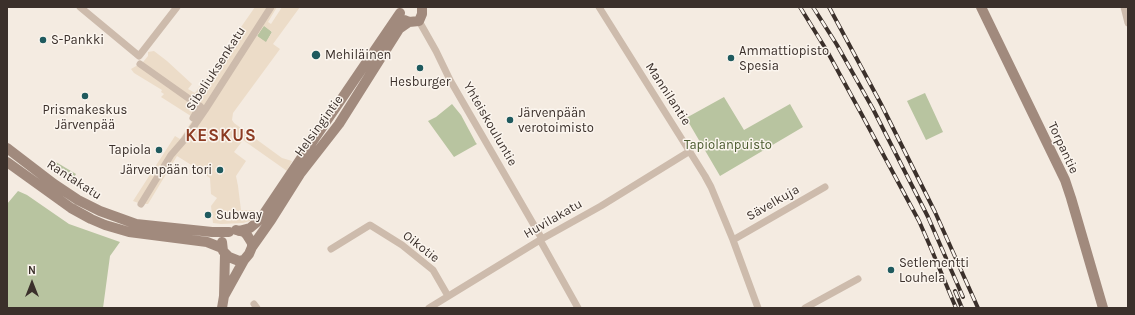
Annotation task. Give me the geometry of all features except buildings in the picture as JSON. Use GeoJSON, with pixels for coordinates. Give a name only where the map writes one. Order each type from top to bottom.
{"type":"FeatureCollection","features":[{"type":"Feature","properties":{"kind":"street"},"geometry":{"type":"LineString","coordinates":[[80,7],[139,56],[177,7]]}},
{"type":"Feature","properties":{"kind":"street","name":"Sibeliuksenkatu"},"geometry":{"type":"LineString","coordinates":[[141,204],[202,108],[271,7]]}},
{"type":"Feature","properties":{"kind":"street"},"geometry":{"type":"LineString","coordinates":[[400,10],[403,20],[414,22],[422,14],[422,7]]}},
{"type":"Feature","properties":{"kind":"street","name":"Mannilantie"},"geometry":{"type":"LineString","coordinates":[[599,7],[711,187],[733,240],[758,308]]}},
{"type":"Feature","properties":{"kind":"street","name":"Torpantie"},"geometry":{"type":"LineString","coordinates":[[981,7],[1065,180],[1103,308]]}},
{"type":"Feature","properties":{"kind":"street"},"geometry":{"type":"LineString","coordinates":[[1124,7],[1128,22]]}},
{"type":"Feature","properties":{"kind":"street","name":"Helsingintie"},"geometry":{"type":"LineString","coordinates":[[239,230],[250,228],[261,218],[361,71],[400,10]]}},
{"type":"Feature","properties":{"kind":"street","name":"Yhteiskouluntie"},"geometry":{"type":"LineString","coordinates":[[414,22],[436,51],[450,80],[578,308]]}},
{"type":"Feature","properties":{"kind":"street","name":"Helsingintie"},"geometry":{"type":"LineString","coordinates":[[252,247],[300,174],[339,124],[399,29],[414,22]]}},
{"type":"Feature","properties":{"kind":"street"},"geometry":{"type":"LineString","coordinates":[[140,64],[202,108],[193,118]]}},
{"type":"Feature","properties":{"kind":"street","name":"Rantakatu"},"geometry":{"type":"LineString","coordinates":[[7,148],[54,184],[78,200],[100,211],[136,224],[212,232],[229,232]]}},
{"type":"Feature","properties":{"kind":"street","name":"Huvilakatu"},"geometry":{"type":"LineString","coordinates":[[428,308],[601,206],[690,151]]}},
{"type":"Feature","properties":{"kind":"street","name":"Rantakatu"},"geometry":{"type":"LineString","coordinates":[[7,162],[71,208],[105,225],[129,232],[207,242],[224,251]]}},
{"type":"Feature","properties":{"kind":"street","name":"Sävelkuja"},"geometry":{"type":"LineString","coordinates":[[733,240],[825,188]]}},
{"type":"Feature","properties":{"kind":"street","name":"Oikotie"},"geometry":{"type":"LineString","coordinates":[[332,249],[370,226],[402,245],[433,270],[448,296]]}},
{"type":"Feature","properties":{"kind":"street"},"geometry":{"type":"LineString","coordinates":[[222,308],[224,296],[224,251],[222,241],[229,232],[239,230],[247,235],[252,243],[252,247],[224,296]]}},
{"type":"Feature","properties":{"kind":"street"},"geometry":{"type":"LineString","coordinates":[[224,251],[233,260],[244,260]]}},
{"type":"Feature","properties":{"kind":"street"},"geometry":{"type":"LineString","coordinates":[[805,308],[858,279]]}},
{"type":"Feature","properties":{"kind":"green space"},"geometry":{"type":"Polygon","coordinates":[[[264,25],[272,32],[266,43],[257,36],[264,25]]]}},
{"type":"Feature","properties":{"kind":"green space"},"geometry":{"type":"Polygon","coordinates":[[[925,93],[943,132],[926,140],[907,101],[925,93]]]}},
{"type":"Feature","properties":{"kind":"green space","name":"Tapiolanpuisto"},"geometry":{"type":"Polygon","coordinates":[[[724,97],[744,130],[790,104],[803,127],[720,176],[686,118],[724,97]]]}},
{"type":"Feature","properties":{"kind":"green space"},"geometry":{"type":"Polygon","coordinates":[[[452,104],[461,115],[477,144],[454,157],[428,121],[436,117],[452,104]]]}},
{"type":"Feature","properties":{"kind":"green space"},"geometry":{"type":"Polygon","coordinates":[[[56,162],[76,174],[71,182],[52,167],[56,162]]]}},
{"type":"Feature","properties":{"kind":"green space"},"geometry":{"type":"Polygon","coordinates":[[[18,191],[27,195],[69,224],[120,242],[110,256],[103,308],[7,308],[7,204],[18,191]]]}},
{"type":"Feature","properties":{"kind":"shaded area"},"geometry":{"type":"Polygon","coordinates":[[[255,7],[277,7],[268,22],[271,24],[282,7],[300,7],[273,44],[280,49],[233,113],[232,120],[234,123],[282,158],[292,161],[287,171],[243,140],[234,152],[246,161],[236,176],[241,210],[253,210],[258,212],[250,221],[243,223],[213,223],[211,206],[217,198],[211,194],[210,178],[177,156],[148,204],[141,204],[133,201],[175,136],[180,139],[194,118],[161,97],[164,94],[161,92],[162,90],[134,73],[131,69],[143,62],[148,56],[148,52],[154,51],[192,84],[188,89],[195,93],[255,7]],[[264,26],[257,36],[266,42],[272,32],[264,26]]]}},
{"type":"Feature","properties":{"kind":"railway"},"geometry":{"type":"LineString","coordinates":[[800,7],[827,51],[919,221],[956,308]]}},
{"type":"Feature","properties":{"kind":"railway"},"geometry":{"type":"LineString","coordinates":[[813,7],[837,45],[873,109],[928,217],[963,297]]}},
{"type":"Feature","properties":{"kind":"railway"},"geometry":{"type":"LineString","coordinates":[[829,7],[881,104],[935,212],[978,308]]}},
{"type":"Feature","properties":{"kind":"railway"},"geometry":{"type":"LineString","coordinates":[[955,291],[962,308]]}},
{"type":"Feature","properties":{"kind":"place","name":"S-Pankki"},"geometry":{"type":"Point","coordinates":[43,40]}},
{"type":"Feature","properties":{"kind":"place","name":"Mehiläinen"},"geometry":{"type":"Point","coordinates":[316,55]}},
{"type":"Feature","properties":{"kind":"place","name":"Ammattiopisto Spesia"},"geometry":{"type":"Point","coordinates":[731,58]}},
{"type":"Feature","properties":{"kind":"place","name":"Hesburger"},"geometry":{"type":"Point","coordinates":[420,68]}},
{"type":"Feature","properties":{"kind":"place","name":"Prismakeskus Järvenpää"},"geometry":{"type":"Point","coordinates":[85,96]}},
{"type":"Feature","properties":{"kind":"place","name":"Järvenpään verotoimisto"},"geometry":{"type":"Point","coordinates":[510,120]}},
{"type":"Feature","properties":{"kind":"place","name":"Tapiola"},"geometry":{"type":"Point","coordinates":[159,150]}},
{"type":"Feature","properties":{"kind":"place","name":"Järvenpään tori"},"geometry":{"type":"Point","coordinates":[220,170]}},
{"type":"Feature","properties":{"kind":"place","name":"Subway"},"geometry":{"type":"Point","coordinates":[208,215]}},
{"type":"Feature","properties":{"kind":"place","name":"Setlementti Louhela"},"geometry":{"type":"Point","coordinates":[891,270]}},
{"type":"Feature","properties":{"kind":"district","name":"KESKUS"},"geometry":{"type":"Point","coordinates":[221,136]}}]}
